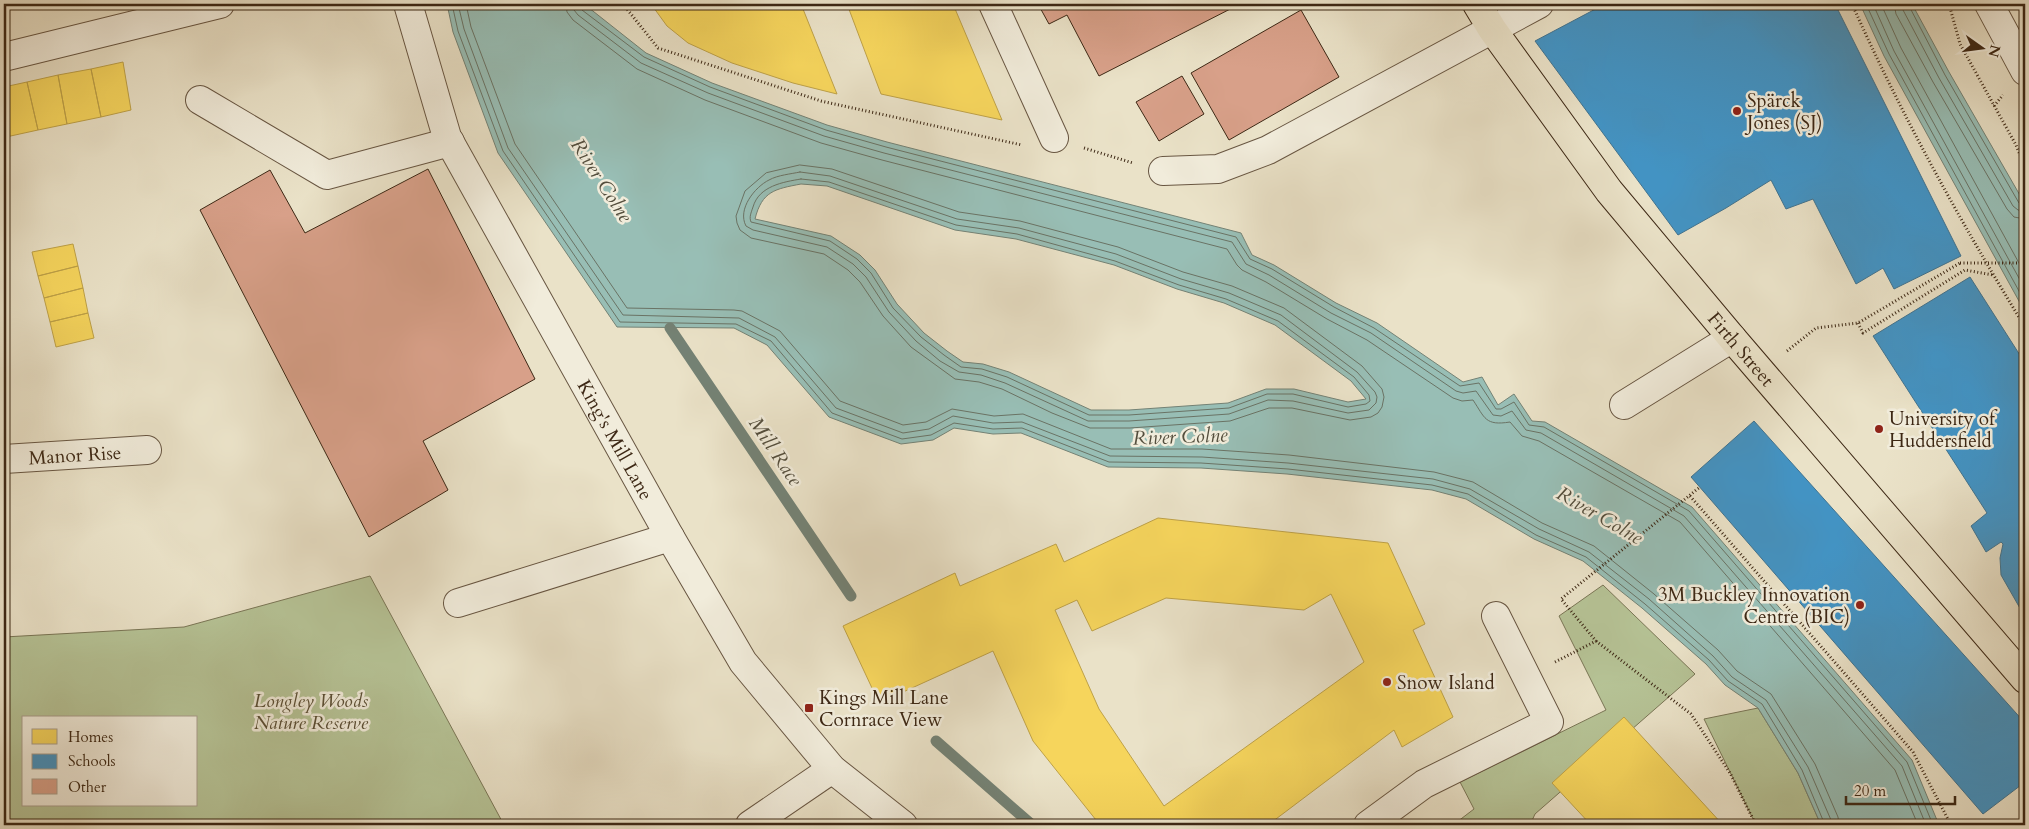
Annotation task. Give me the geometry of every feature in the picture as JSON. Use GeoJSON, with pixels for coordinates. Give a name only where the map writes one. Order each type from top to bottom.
{"type":"FeatureCollection","features":[{"type":"Feature","properties":{"kind":"main road","name":"Firth Street"},"geometry":{"type":"LineString","coordinates":[[1477,4],[1492,28],[1609,191],[1732,338],[2025,679]]}},
{"type":"Feature","properties":{"kind":"street"},"geometry":{"type":"LineString","coordinates":[[4,57],[220,4]]}},
{"type":"Feature","properties":{"kind":"street","name":"King's Mill Lane"},"geometry":{"type":"LineString","coordinates":[[408,4],[450,142],[670,537],[743,662],[832,769],[902,825]]}},
{"type":"Feature","properties":{"kind":"street"},"geometry":{"type":"LineString","coordinates":[[993,4],[1054,138]]}},
{"type":"Feature","properties":{"kind":"street"},"geometry":{"type":"LineString","coordinates":[[1163,171],[1218,169],[1268,150],[1539,4]]}},
{"type":"Feature","properties":{"kind":"street"},"geometry":{"type":"LineString","coordinates":[[1989,4],[2025,71]]}},
{"type":"Feature","properties":{"kind":"street"},"geometry":{"type":"LineString","coordinates":[[200,100],[327,175],[450,142]]}},
{"type":"Feature","properties":{"kind":"street"},"geometry":{"type":"LineString","coordinates":[[1624,405],[1732,338]]}},
{"type":"Feature","properties":{"kind":"street","name":"Manor Rise"},"geometry":{"type":"LineString","coordinates":[[4,459],[147,450]]}},
{"type":"Feature","properties":{"kind":"street"},"geometry":{"type":"LineString","coordinates":[[458,603],[670,537]]}},
{"type":"Feature","properties":{"kind":"street"},"geometry":{"type":"LineString","coordinates":[[1368,825],[1424,784],[1549,722],[1496,616]]}},
{"type":"Feature","properties":{"kind":"street"},"geometry":{"type":"LineString","coordinates":[[750,825],[832,769]]}},
{"type":"Feature","properties":{"kind":"path"},"geometry":{"type":"LineString","coordinates":[[623,4],[658,48],[821,101],[1024,146]]}},
{"type":"Feature","properties":{"kind":"path"},"geometry":{"type":"LineString","coordinates":[[1852,4],[1911,128],[1993,275],[2025,327]]}},
{"type":"Feature","properties":{"kind":"path"},"geometry":{"type":"LineString","coordinates":[[1949,4],[1960,44],[2025,167]]}},
{"type":"Feature","properties":{"kind":"path"},"geometry":{"type":"LineString","coordinates":[[1054,138],[1102,155],[1163,171]]}},
{"type":"Feature","properties":{"kind":"path"},"geometry":{"type":"LineString","coordinates":[[1762,372],[1816,328],[1858,323],[1960,263],[2025,263]]}},
{"type":"Feature","properties":{"kind":"path"},"geometry":{"type":"LineString","coordinates":[[1858,323],[1863,333],[1965,270],[1993,275]]}},
{"type":"Feature","properties":{"kind":"path"},"geometry":{"type":"LineString","coordinates":[[1700,487],[1561,600],[1596,641],[1691,714],[1730,773],[1756,825]]}},
{"type":"Feature","properties":{"kind":"path"},"geometry":{"type":"LineString","coordinates":[[1690,496],[1913,752],[1951,825]]}},
{"type":"Feature","properties":{"kind":"path"},"geometry":{"type":"LineString","coordinates":[[1526,677],[1596,641]]}},
{"type":"Feature","properties":{"kind":"green space","name":"Longley Woods Nature Reserve"},"geometry":{"type":"Polygon","coordinates":[[[370,576],[504,825],[4,825],[4,637],[184,627],[370,576]]]}},
{"type":"Feature","properties":{"kind":"green space"},"geometry":{"type":"Polygon","coordinates":[[[1603,585],[1695,674],[1535,814],[1530,825],[1453,825],[1474,809],[1460,782],[1606,710],[1559,616],[1603,585]]]}},
{"type":"Feature","properties":{"kind":"green space"},"geometry":{"type":"Polygon","coordinates":[[[1758,708],[1798,773],[1821,825],[1756,825],[1704,719],[1758,708]]]}},
{"type":"Feature","properties":{"kind":"water","name":"River Colne"},"geometry":{"type":"Polygon","coordinates":[[[447,4],[584,4],[646,53],[712,83],[827,125],[1241,233],[1252,255],[1274,265],[1336,303],[1377,323],[1463,382],[1482,377],[1498,405],[1514,394],[1532,421],[1545,422],[1692,507],[1912,760],[1939,825],[1821,825],[1798,773],[1758,708],[1725,685],[1706,664],[1642,608],[1583,561],[1534,539],[1466,499],[1432,490],[1287,474],[1201,468],[1108,467],[1021,433],[993,434],[954,428],[933,440],[901,444],[829,417],[767,345],[734,328],[617,327],[498,153],[453,32],[447,4]],[[801,184],[777,190],[761,202],[755,219],[831,236],[860,255],[875,270],[897,304],[924,333],[963,362],[983,364],[1009,372],[1091,410],[1129,410],[1228,403],[1266,389],[1294,389],[1348,402],[1366,399],[1351,381],[1275,325],[1224,303],[1177,289],[1114,265],[1016,239],[955,230],[827,186],[801,184]]]}},
{"type":"Feature","properties":{"kind":"water"},"geometry":{"type":"Polygon","coordinates":[[[1860,4],[1912,4],[2025,204],[2025,312],[1884,56],[1860,4]]]}},
{"type":"Feature","properties":{"kind":"building: Homes"},"geometry":{"type":"Polygon","coordinates":[[[651,4],[801,4],[837,94],[793,83],[732,63],[688,43],[667,26],[651,4]]]}},
{"type":"Feature","properties":{"kind":"building: Homes"},"geometry":{"type":"Polygon","coordinates":[[[847,4],[953,4],[1002,120],[881,94],[847,4]]]}},
{"type":"Feature","properties":{"kind":"building: Homes"},"geometry":{"type":"Polygon","coordinates":[[[123,62],[131,110],[101,117],[91,69],[123,62]]]}},
{"type":"Feature","properties":{"kind":"building: Homes"},"geometry":{"type":"Polygon","coordinates":[[[91,69],[101,117],[67,124],[58,75],[91,69]]]}},
{"type":"Feature","properties":{"kind":"building: Homes"},"geometry":{"type":"Polygon","coordinates":[[[58,75],[67,124],[38,130],[27,82],[58,75]]]}},
{"type":"Feature","properties":{"kind":"building: Homes"},"geometry":{"type":"Polygon","coordinates":[[[27,82],[38,130],[6,137],[4,127],[4,87],[27,82]]]}},
{"type":"Feature","properties":{"kind":"building: Homes"},"geometry":{"type":"Polygon","coordinates":[[[73,244],[78,266],[38,276],[32,252],[73,244]]]}},
{"type":"Feature","properties":{"kind":"building: Homes"},"geometry":{"type":"Polygon","coordinates":[[[78,266],[83,288],[44,298],[38,276],[78,266]]]}},
{"type":"Feature","properties":{"kind":"building: Homes"},"geometry":{"type":"Polygon","coordinates":[[[83,288],[88,313],[50,322],[44,298],[83,288]]]}},
{"type":"Feature","properties":{"kind":"building: Homes"},"geometry":{"type":"Polygon","coordinates":[[[88,313],[94,338],[56,347],[50,322],[88,313]]]}},
{"type":"Feature","properties":{"kind":"building: Homes","name":"Snow Island"},"geometry":{"type":"Polygon","coordinates":[[[1158,518],[1388,543],[1425,624],[1413,630],[1453,717],[1402,747],[1394,730],[1268,825],[1100,825],[1033,741],[993,651],[879,703],[843,626],[955,573],[960,586],[1056,544],[1064,562],[1158,518]],[[1331,594],[1304,610],[1166,598],[1092,631],[1077,600],[1055,610],[1099,709],[1164,806],[1364,662],[1331,594]]]}},
{"type":"Feature","properties":{"kind":"building: Homes"},"geometry":{"type":"Polygon","coordinates":[[[1624,717],[1723,825],[1591,825],[1552,783],[1624,717]]]}},
{"type":"Feature","properties":{"kind":"building: Schools","name":"Spärck Jones (SJ)"},"geometry":{"type":"Polygon","coordinates":[[[1605,4],[1835,4],[1961,256],[1894,289],[1883,268],[1856,284],[1813,199],[1786,209],[1771,180],[1678,235],[1535,41],[1605,4]]]}},
{"type":"Feature","properties":{"kind":"building: Schools"},"geometry":{"type":"Polygon","coordinates":[[[1970,277],[2025,363],[2025,608],[2021,610],[2001,575],[2000,558],[2003,544],[2001,542],[1986,552],[1971,526],[1987,513],[1873,336],[1970,277]]]}},
{"type":"Feature","properties":{"kind":"building: Schools","name":"3M Buckley Innovation Centre (BIC)"},"geometry":{"type":"Polygon","coordinates":[[[1754,421],[2025,723],[2025,782],[1983,814],[1691,477],[1754,421]]]}},
{"type":"Feature","properties":{"kind":"building: Other"},"geometry":{"type":"Polygon","coordinates":[[[1038,4],[1240,4],[1099,76],[1067,15],[1049,24],[1038,4]]]}},
{"type":"Feature","properties":{"kind":"building: Other"},"geometry":{"type":"Polygon","coordinates":[[[1301,10],[1339,77],[1229,140],[1191,73],[1301,10]]]}},
{"type":"Feature","properties":{"kind":"building: Other"},"geometry":{"type":"Polygon","coordinates":[[[1182,76],[1204,114],[1159,141],[1136,102],[1182,76]]]}},
{"type":"Feature","properties":{"kind":"building: Other"},"geometry":{"type":"Polygon","coordinates":[[[428,169],[535,379],[423,441],[448,490],[369,537],[200,210],[270,170],[305,233],[428,169]]]}},
{"type":"Feature","properties":{"kind":"waterway","name":"Mill Race"},"geometry":{"type":"LineString","coordinates":[[670,328],[851,596]]}},
{"type":"Feature","properties":{"kind":"waterway","name":"Mill Race"},"geometry":{"type":"LineString","coordinates":[[936,741],[1032,825]]}},
{"type":"Feature","properties":{"kind":"place","name":"Spärck Jones (SJ)"},"geometry":{"type":"Point","coordinates":[1737,111]}},
{"type":"Feature","properties":{"kind":"place","name":"University of Huddersfield"},"geometry":{"type":"Point","coordinates":[1879,429]}},
{"type":"Feature","properties":{"kind":"place","name":"3M Buckley Innovation Centre (BIC)"},"geometry":{"type":"Point","coordinates":[1860,605]}},
{"type":"Feature","properties":{"kind":"place","name":"Snow Island"},"geometry":{"type":"Point","coordinates":[1387,682]}},
{"type":"Feature","properties":{"kind":"place","name":"Kings Mill Lane Cornrace View"},"geometry":{"type":"Point","coordinates":[809,708]}}]}
